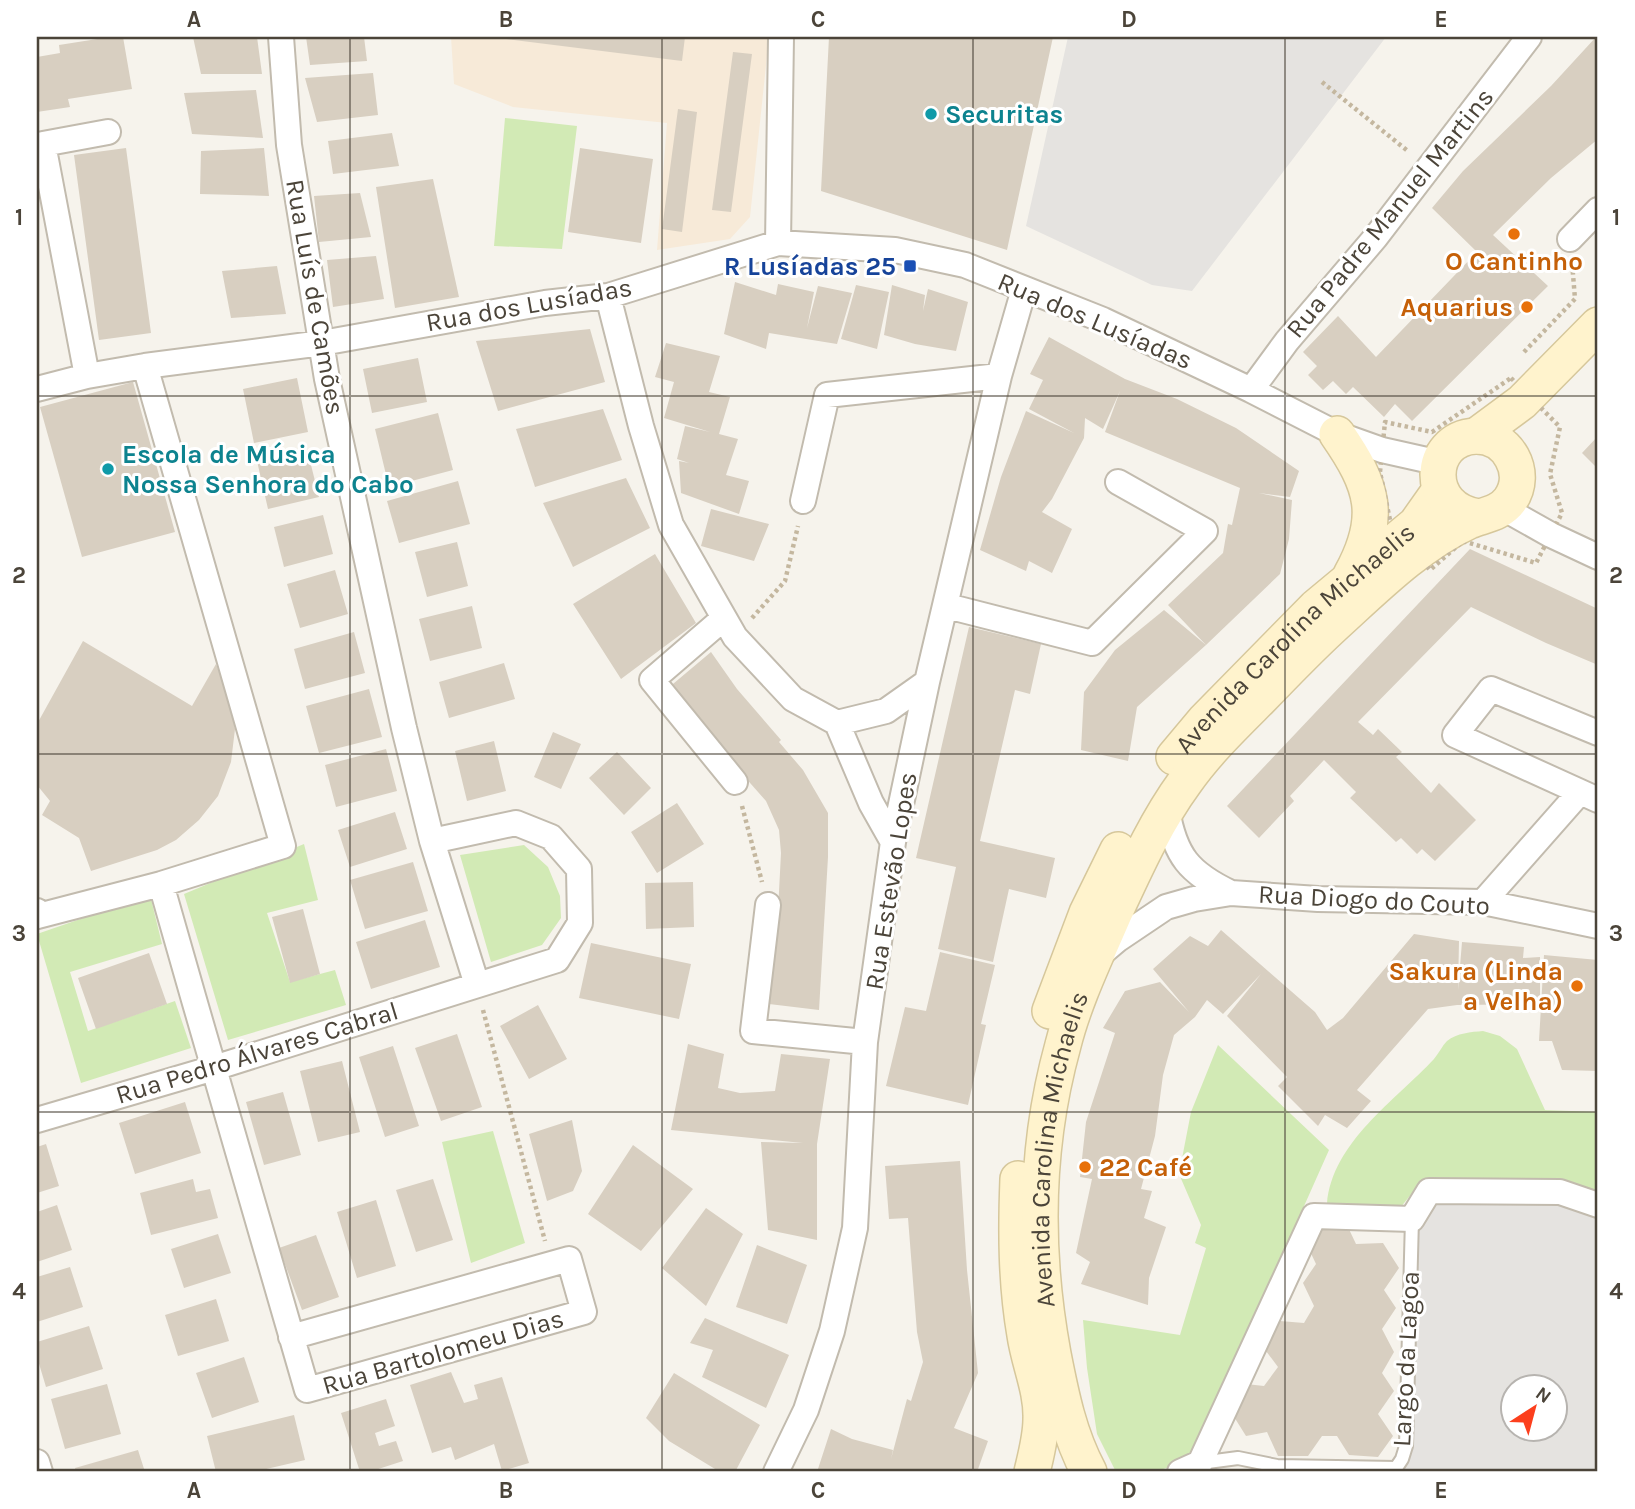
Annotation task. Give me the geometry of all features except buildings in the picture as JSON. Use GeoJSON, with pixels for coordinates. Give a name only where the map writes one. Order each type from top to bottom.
{"type":"FeatureCollection","features":[{"type":"Feature","properties":{"kind":"street","name":"Rua Luís de Camões"},"geometry":{"type":"LineString","coordinates":[[281,37],[289,145],[333,406],[404,729],[432,841],[477,985]]}},
{"type":"Feature","properties":{"kind":"street"},"geometry":{"type":"LineString","coordinates":[[778,243],[780,37]]}},
{"type":"Feature","properties":{"kind":"street","name":"Rua Padre Manuel Martins"},"geometry":{"type":"LineString","coordinates":[[1251,390],[1287,341],[1375,238],[1529,37]]}},
{"type":"Feature","properties":{"kind":"street"},"geometry":{"type":"LineString","coordinates":[[88,376],[40,144],[108,132]]}},
{"type":"Feature","properties":{"kind":"street"},"geometry":{"type":"LineString","coordinates":[[1570,239],[1598,210]]}},
{"type":"Feature","properties":{"kind":"street","name":"Rua dos Lusíadas"},"geometry":{"type":"LineString","coordinates":[[37,389],[145,366],[322,343],[545,303],[608,296],[778,243],[895,250],[965,265],[1103,320],[1337,434],[1382,450],[1440,476]]}},
{"type":"Feature","properties":{"kind":"street","name":"Rua Estevão Lopes"},"geometry":{"type":"LineString","coordinates":[[776,1472],[806,1410],[815,1384],[832,1331],[855,1228],[865,1042],[893,842],[927,682],[999,376],[1024,289]]}},
{"type":"Feature","properties":{"kind":"street"},"geometry":{"type":"LineString","coordinates":[[608,296],[641,426],[671,525],[730,627],[793,699],[837,723],[871,803],[893,842]]}},
{"type":"Feature","properties":{"kind":"street","name":"Avenida Carolina Michaelis"},"geometry":{"type":"LineString","coordinates":[[1032,1472],[1041,1420],[1040,1401],[1025,1336],[1018,1279],[1016,1228],[1018,1173],[1027,1098],[1045,1025],[1066,964],[1120,845],[1183,745],[1307,616],[1416,524],[1440,476],[1444,454],[1453,445],[1476,436],[1522,402],[1598,326]]}},
{"type":"Feature","properties":{"kind":"street"},"geometry":{"type":"LineString","coordinates":[[1515,463],[1526,432],[1535,419],[1598,356]]}},
{"type":"Feature","properties":{"kind":"street"},"geometry":{"type":"LineString","coordinates":[[37,911],[38,916],[161,884],[283,846],[145,366]]}},
{"type":"Feature","properties":{"kind":"street"},"geometry":{"type":"LineString","coordinates":[[803,501],[827,395],[999,376]]}},
{"type":"Feature","properties":{"kind":"street"},"geometry":{"type":"LineString","coordinates":[[1337,434],[1363,474],[1369,495],[1370,523],[1367,541],[1350,577]]}},
{"type":"Feature","properties":{"kind":"street"},"geometry":{"type":"LineString","coordinates":[[1440,476],[1446,501],[1455,510],[1467,515],[1491,512],[1511,499],[1518,475],[1515,463],[1500,443],[1476,436]]}},
{"type":"Feature","properties":{"kind":"street"},"geometry":{"type":"LineString","coordinates":[[947,606],[1092,643],[1205,531],[1118,482]]}},
{"type":"Feature","properties":{"kind":"street"},"geometry":{"type":"LineString","coordinates":[[1491,512],[1598,556]]}},
{"type":"Feature","properties":{"kind":"street","name":"Avenida Carolina Michaelis"},"geometry":{"type":"LineString","coordinates":[[1089,1472],[1072,1436],[1059,1385],[1044,1303],[1040,1173],[1046,1127],[1063,1044],[1095,958],[1139,860],[1167,810],[1183,784],[1214,746],[1316,642],[1384,579],[1439,537],[1491,512]]}},
{"type":"Feature","properties":{"kind":"street"},"geometry":{"type":"LineString","coordinates":[[730,627],[652,680],[735,782]]}},
{"type":"Feature","properties":{"kind":"street"},"geometry":{"type":"LineString","coordinates":[[837,723],[886,711],[927,682]]}},
{"type":"Feature","properties":{"kind":"street"},"geometry":{"type":"LineString","coordinates":[[1483,902],[1589,796],[1455,735],[1491,690],[1598,733]]}},
{"type":"Feature","properties":{"kind":"street","name":"Rua Diogo do Couto"},"geometry":{"type":"LineString","coordinates":[[1167,810],[1171,833],[1179,853],[1207,882],[1231,893]]}},
{"type":"Feature","properties":{"kind":"street"},"geometry":{"type":"LineString","coordinates":[[432,841],[516,823],[551,837],[579,869],[580,923],[557,960],[477,985]]}},
{"type":"Feature","properties":{"kind":"street","name":"Rua Bartolomeu Dias"},"geometry":{"type":"LineString","coordinates":[[161,884],[307,1391],[584,1312],[569,1259],[551,1264]]}},
{"type":"Feature","properties":{"kind":"street","name":"Rua Diogo do Couto"},"geometry":{"type":"LineString","coordinates":[[1095,958],[1116,940],[1167,907],[1231,893],[1318,899],[1483,902],[1598,926]]}},
{"type":"Feature","properties":{"kind":"street"},"geometry":{"type":"LineString","coordinates":[[768,905],[753,1031],[865,1042]]}},
{"type":"Feature","properties":{"kind":"street","name":"Rua Pedro Álvares Cabral"},"geometry":{"type":"LineString","coordinates":[[37,1120],[214,1068],[477,985]]}},
{"type":"Feature","properties":{"kind":"street"},"geometry":{"type":"LineString","coordinates":[[1412,1219],[1429,1191],[1560,1192],[1598,1205]]}},
{"type":"Feature","properties":{"kind":"street","name":"Largo da Lagoa"},"geometry":{"type":"LineString","coordinates":[[1190,1468],[1314,1216],[1412,1219]]}},
{"type":"Feature","properties":{"kind":"street"},"geometry":{"type":"LineString","coordinates":[[291,1337],[551,1264]]}},
{"type":"Feature","properties":{"kind":"street"},"geometry":{"type":"LineString","coordinates":[[37,1462],[40,1472]]}},
{"type":"Feature","properties":{"kind":"street"},"geometry":{"type":"LineString","coordinates":[[1046,1472],[1065,1468],[1082,1472]]}},
{"type":"Feature","properties":{"kind":"lane","name":"Largo da Lagoa"},"geometry":{"type":"LineString","coordinates":[[1190,1468],[1238,1458],[1277,1466],[1396,1468],[1402,1460],[1406,1446],[1412,1219]]}},
{"type":"Feature","properties":{"kind":"path"},"geometry":{"type":"LineString","coordinates":[[1322,82],[1429,168]]}},
{"type":"Feature","properties":{"kind":"path"},"geometry":{"type":"LineString","coordinates":[[1520,360],[1525,351],[1575,299],[1570,239]]}},
{"type":"Feature","properties":{"kind":"path"},"geometry":{"type":"LineString","coordinates":[[1511,378],[1516,369]]}},
{"type":"Feature","properties":{"kind":"path"},"geometry":{"type":"LineString","coordinates":[[730,627],[785,582],[803,501]]}},
{"type":"Feature","properties":{"kind":"path"},"geometry":{"type":"LineString","coordinates":[[735,782],[768,905]]}},
{"type":"Feature","properties":{"kind":"path"},"geometry":{"type":"LineString","coordinates":[[477,985],[551,1264]]}},
{"type":"Feature","properties":{"kind":"shaded area"},"geometry":{"type":"Polygon","coordinates":[[[451,37],[769,37],[750,217],[730,239],[657,250],[667,123],[513,107],[454,84],[451,37]]]}},
{"type":"Feature","properties":{"kind":"shaded area"},"geometry":{"type":"Polygon","coordinates":[[[1068,37],[1386,37],[1192,291],[1152,285],[1026,226],[1068,37]]]}},
{"type":"Feature","properties":{"kind":"shaded area"},"geometry":{"type":"Polygon","coordinates":[[[1443,1202],[1554,1203],[1598,1215],[1596,1472],[1402,1472],[1407,1465],[1413,1441],[1420,1220],[1430,1206],[1443,1202]]]}},
{"type":"Feature","properties":{"kind":"green space"},"geometry":{"type":"Polygon","coordinates":[[[505,118],[577,126],[562,249],[494,246],[505,118]]]}},
{"type":"Feature","properties":{"kind":"green space"},"geometry":{"type":"Polygon","coordinates":[[[304,844],[318,900],[267,913],[290,982],[335,970],[346,1005],[228,1040],[184,894],[304,844]]]}},
{"type":"Feature","properties":{"kind":"green space"},"geometry":{"type":"Polygon","coordinates":[[[524,845],[548,867],[560,896],[561,918],[542,945],[491,962],[460,855],[524,845]]]}},
{"type":"Feature","properties":{"kind":"green space"},"geometry":{"type":"Polygon","coordinates":[[[150,895],[162,944],[70,972],[88,1031],[175,1001],[191,1048],[81,1083],[37,934],[150,895]]]}},
{"type":"Feature","properties":{"kind":"green space"},"geometry":{"type":"Polygon","coordinates":[[[1483,1031],[1500,1036],[1517,1049],[1545,1110],[1598,1112],[1598,1196],[1574,1183],[1545,1180],[1422,1181],[1400,1208],[1327,1204],[1331,1182],[1340,1161],[1368,1124],[1434,1059],[1447,1041],[1469,1032],[1483,1031]]]}},
{"type":"Feature","properties":{"kind":"green space"},"geometry":{"type":"Polygon","coordinates":[[[1218,1045],[1329,1150],[1191,1460],[1154,1472],[1116,1472],[1097,1434],[1083,1320],[1180,1335],[1206,1248],[1195,1243],[1201,1225],[1179,1174],[1191,1112],[1218,1045]]]}},
{"type":"Feature","properties":{"kind":"green space"},"geometry":{"type":"Polygon","coordinates":[[[493,1131],[525,1243],[471,1263],[442,1142],[493,1131]]]}},
{"type":"Feature","properties":{"kind":"place","name":"Securitas"},"geometry":{"type":"Point","coordinates":[931,114]}},
{"type":"Feature","properties":{"kind":"place","name":"O Cantinho"},"geometry":{"type":"Point","coordinates":[1514,234]}},
{"type":"Feature","properties":{"kind":"place","name":"R Lusíadas 25"},"geometry":{"type":"Point","coordinates":[910,266]}},
{"type":"Feature","properties":{"kind":"place","name":"Aquarius"},"geometry":{"type":"Point","coordinates":[1527,307]}},
{"type":"Feature","properties":{"kind":"place","name":"Escola de Música Nossa Senhora do Cabo"},"geometry":{"type":"Point","coordinates":[108,469]}},
{"type":"Feature","properties":{"kind":"place","name":"Sakura (Linda a Velha)"},"geometry":{"type":"Point","coordinates":[1577,986]}},
{"type":"Feature","properties":{"kind":"place","name":"22 Café"},"geometry":{"type":"Point","coordinates":[1085,1167]}}]}
